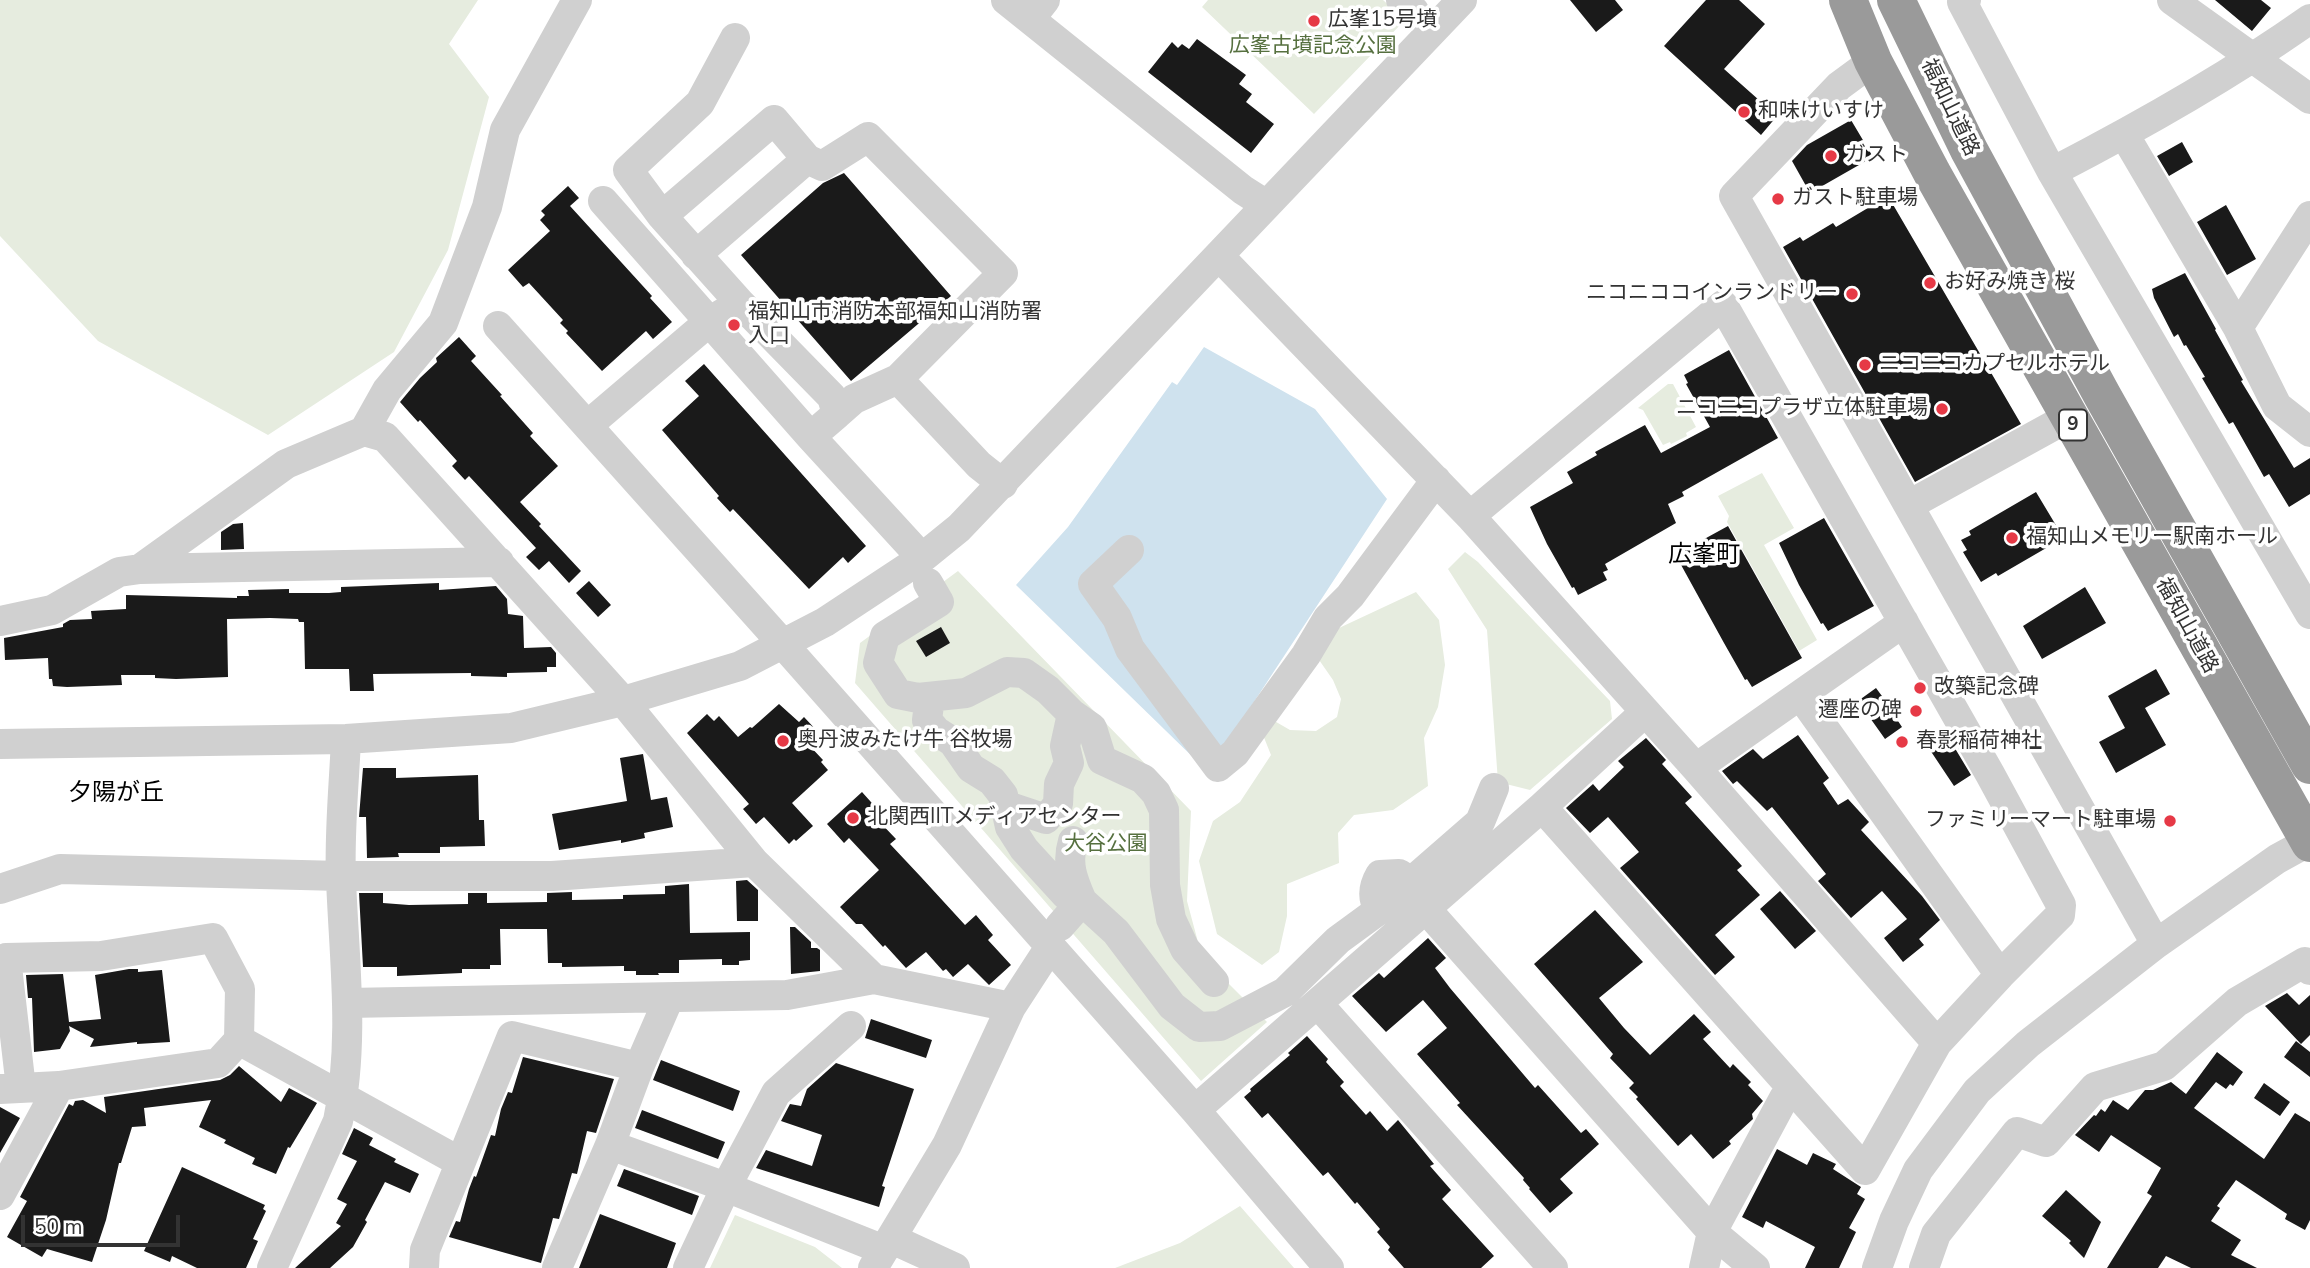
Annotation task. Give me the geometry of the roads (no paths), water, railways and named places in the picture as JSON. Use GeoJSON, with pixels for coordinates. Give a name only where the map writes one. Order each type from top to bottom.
{"type":"FeatureCollection","features":[{"type":"Feature","properties":{"kind":"highway","name":"福知山道路"},"geometry":{"type":"LineString","coordinates":[[1848,0],[1873,61],[1932,173],[2310,841]]}},
{"type":"Feature","properties":{"kind":"highway","name":"福知山道路"},"geometry":{"type":"LineString","coordinates":[[1896,0],[1969,150],[2108,407],[2310,765]]}},
{"type":"Feature","properties":{"kind":"street"},"geometry":{"type":"LineString","coordinates":[[140,569],[286,464],[364,430],[387,390],[443,323],[487,207],[505,130],[577,0]]}},
{"type":"Feature","properties":{"kind":"street"},"geometry":{"type":"LineString","coordinates":[[1006,0],[1037,10],[1243,190],[1265,204]]}},
{"type":"Feature","properties":{"kind":"street"},"geometry":{"type":"LineString","coordinates":[[0,744],[346,740],[511,728],[623,701],[730,670],[925,570],[960,527],[1462,0]]}},
{"type":"Feature","properties":{"kind":"street"},"geometry":{"type":"LineString","coordinates":[[1966,0],[1962,2],[2052,172],[2310,614]]}},
{"type":"Feature","properties":{"kind":"street"},"geometry":{"type":"LineString","coordinates":[[2172,0],[2310,99]]}},
{"type":"Feature","properties":{"kind":"street"},"geometry":{"type":"LineString","coordinates":[[2052,172],[2124,134],[2252,59],[2310,19]]}},
{"type":"Feature","properties":{"kind":"street"},"geometry":{"type":"LineString","coordinates":[[736,38],[700,103],[628,170],[662,216],[696,255],[832,397],[837,414]]}},
{"type":"Feature","properties":{"kind":"street"},"geometry":{"type":"LineString","coordinates":[[1873,61],[1839,86],[1734,196],[2156,944]]}},
{"type":"Feature","properties":{"kind":"street"},"geometry":{"type":"LineString","coordinates":[[662,216],[774,120],[807,159],[822,166],[868,137],[1003,273],[898,379],[854,400],[811,437]]}},
{"type":"Feature","properties":{"kind":"street"},"geometry":{"type":"LineString","coordinates":[[2124,134],[2238,328],[2277,406],[2310,432]]}},
{"type":"Feature","properties":{"kind":"street"},"geometry":{"type":"LineString","coordinates":[[696,255],[807,159]]}},
{"type":"Feature","properties":{"kind":"street"},"geometry":{"type":"LineString","coordinates":[[603,201],[925,570],[939,602],[885,636],[878,663],[898,694],[918,698],[966,693],[1007,672],[1024,673],[1048,690],[1072,714],[1092,727],[1102,760],[1143,779],[1156,793],[1164,810],[1165,885],[1171,919],[1185,949],[1214,982]]}},
{"type":"Feature","properties":{"kind":"street"},"geometry":{"type":"LineString","coordinates":[[2238,328],[2310,216]]}},
{"type":"Feature","properties":{"kind":"street"},"geometry":{"type":"LineString","coordinates":[[1219,256],[1470,516],[1696,768],[1937,1044]]}},
{"type":"Feature","properties":{"kind":"street"},"geometry":{"type":"LineString","coordinates":[[588,425],[710,321],[740,303]]}},
{"type":"Feature","properties":{"kind":"street"},"geometry":{"type":"LineString","coordinates":[[1470,516],[1723,305],[1904,622],[2061,905],[2060,915],[1937,1044],[1865,1170],[1542,807]]}},
{"type":"Feature","properties":{"kind":"street"},"geometry":{"type":"LineString","coordinates":[[498,326],[782,643],[1055,937],[1195,1110],[1329,1268]]}},
{"type":"Feature","properties":{"kind":"street"},"geometry":{"type":"LineString","coordinates":[[898,379],[979,465],[1003,484]]}},
{"type":"Feature","properties":{"kind":"street"},"geometry":{"type":"LineString","coordinates":[[1909,505],[2069,417]]}},
{"type":"Feature","properties":{"kind":"street"},"geometry":{"type":"LineString","coordinates":[[364,430],[386,437],[623,701],[754,862],[874,979]]}},
{"type":"Feature","properties":{"kind":"street"},"geometry":{"type":"LineString","coordinates":[[1129,550],[1093,584],[1117,618],[1130,649],[1218,767],[1235,753],[1306,655],[1328,618],[1350,596],[1436,480]]}},
{"type":"Feature","properties":{"kind":"street"},"geometry":{"type":"LineString","coordinates":[[0,621],[52,610],[119,572],[140,569],[499,562]]}},
{"type":"Feature","properties":{"kind":"street"},"geometry":{"type":"LineString","coordinates":[[1696,768],[1904,622]]}},
{"type":"Feature","properties":{"kind":"street"},"geometry":{"type":"LineString","coordinates":[[1801,696],[2000,975]]}},
{"type":"Feature","properties":{"kind":"street"},"geometry":{"type":"LineString","coordinates":[[930,697],[927,720],[936,731],[953,742],[971,768],[992,781],[1003,795],[1010,827],[1024,849],[1066,895],[1082,901],[1116,932],[1172,1006],[1199,1027],[1220,1026],[1285,992],[1345,948],[1410,881],[1480,822],[1494,788]]}},
{"type":"Feature","properties":{"kind":"street"},"geometry":{"type":"LineString","coordinates":[[1195,1110],[1542,807],[1645,712]]}},
{"type":"Feature","properties":{"kind":"street"},"geometry":{"type":"LineString","coordinates":[[1052,812],[1059,784],[1069,763],[1065,746],[1072,714]]}},
{"type":"Feature","properties":{"kind":"street"},"geometry":{"type":"LineString","coordinates":[[272,1268],[338,1121],[343,1098],[347,1003],[341,876],[346,740]]}},
{"type":"Feature","properties":{"kind":"street"},"geometry":{"type":"LineString","coordinates":[[1069,763],[1087,758],[1099,747]]}},
{"type":"Feature","properties":{"kind":"street"},"geometry":{"type":"LineString","coordinates":[[1007,806],[1070,813],[1078,828],[1068,857],[1082,901]]}},
{"type":"Feature","properties":{"kind":"street"},"geometry":{"type":"LineString","coordinates":[[1877,1268],[1894,1221],[1918,1170],[1977,1091],[2028,1044],[2156,944],[2277,859],[2310,841]]}},
{"type":"Feature","properties":{"kind":"street"},"geometry":{"type":"LineString","coordinates":[[0,889],[60,869],[341,876],[552,876],[754,862]]}},
{"type":"Feature","properties":{"kind":"street"},"geometry":{"type":"LineString","coordinates":[[883,1252],[947,1145],[1011,1007],[1055,937],[1082,901]]}},
{"type":"Feature","properties":{"kind":"street"},"geometry":{"type":"LineString","coordinates":[[1426,909],[1713,1233],[1755,1268]]}},
{"type":"Feature","properties":{"kind":"street"},"geometry":{"type":"LineString","coordinates":[[214,938],[240,989],[239,1040],[218,1063],[59,1086],[10,1088],[6,958],[101,956],[214,938]]}},
{"type":"Feature","properties":{"kind":"street"},"geometry":{"type":"LineString","coordinates":[[1924,1268],[1936,1234],[2017,1132],[2046,1142],[2095,1087],[2164,1066],[2237,1002],[2305,962],[2310,970]]}},
{"type":"Feature","properties":{"kind":"street"},"geometry":{"type":"LineString","coordinates":[[347,1003],[787,995],[874,979],[1011,1007]]}},
{"type":"Feature","properties":{"kind":"street"},"geometry":{"type":"LineString","coordinates":[[557,1268],[669,998]]}},
{"type":"Feature","properties":{"kind":"street"},"geometry":{"type":"LineString","coordinates":[[1318,1004],[1553,1268]]}},
{"type":"Feature","properties":{"kind":"street"},"geometry":{"type":"LineString","coordinates":[[688,1268],[726,1186],[776,1093],[851,1026]]}},
{"type":"Feature","properties":{"kind":"street"},"geometry":{"type":"LineString","coordinates":[[424,1268],[425,1250],[512,1036],[639,1067]]}},
{"type":"Feature","properties":{"kind":"street"},"geometry":{"type":"LineString","coordinates":[[239,1040],[460,1163]]}},
{"type":"Feature","properties":{"kind":"street"},"geometry":{"type":"LineString","coordinates":[[0,1195],[59,1086]]}},
{"type":"Feature","properties":{"kind":"street"},"geometry":{"type":"LineString","coordinates":[[1704,1268],[1713,1233],[1784,1098],[1792,1089]]}},
{"type":"Feature","properties":{"kind":"street"},"geometry":{"type":"LineString","coordinates":[[610,1145],[726,1186],[883,1252],[955,1268]]}},
{"type":"Feature","properties":{"kind":"water"},"geometry":{"type":"Polygon","coordinates":[[[1204,347],[1315,409],[1387,499],[1227,743],[1201,765],[1016,585],[1068,527],[1172,382],[1177,385],[1204,347]]]}},
{"type":"Feature","properties":{"kind":"place","name":"広峯15号墳"},"geometry":{"type":"Point","coordinates":[1314,21]}},
{"type":"Feature","properties":{"kind":"place","name":"和味けいすけ"},"geometry":{"type":"Point","coordinates":[1744,112]}},
{"type":"Feature","properties":{"kind":"place","name":"ガスト"},"geometry":{"type":"Point","coordinates":[1831,156]}},
{"type":"Feature","properties":{"kind":"place","name":"ガスト駐車場"},"geometry":{"type":"Point","coordinates":[1778,199]}},
{"type":"Feature","properties":{"kind":"place","name":"お好み焼き 桜"},"geometry":{"type":"Point","coordinates":[1930,283]}},
{"type":"Feature","properties":{"kind":"place","name":"ニコニココインランドリー"},"geometry":{"type":"Point","coordinates":[1852,294]}},
{"type":"Feature","properties":{"kind":"place","name":"福知山市消防本部福知山消防署 入口"},"geometry":{"type":"Point","coordinates":[734,325]}},
{"type":"Feature","properties":{"kind":"place","name":"ニコニコカプセルホテル"},"geometry":{"type":"Point","coordinates":[1865,365]}},
{"type":"Feature","properties":{"kind":"place","name":"ニコニコプラザ立体駐車場"},"geometry":{"type":"Point","coordinates":[1942,409]}},
{"type":"Feature","properties":{"kind":"place","name":"福知山メモリー駅南ホール"},"geometry":{"type":"Point","coordinates":[2012,538]}},
{"type":"Feature","properties":{"kind":"place","name":"改築記念碑"},"geometry":{"type":"Point","coordinates":[1920,688]}},
{"type":"Feature","properties":{"kind":"place","name":"遷座の碑"},"geometry":{"type":"Point","coordinates":[1916,711]}},
{"type":"Feature","properties":{"kind":"place","name":"奥丹波みたけ牛 谷牧場"},"geometry":{"type":"Point","coordinates":[783,741]}},
{"type":"Feature","properties":{"kind":"place","name":"春影稲荷神社"},"geometry":{"type":"Point","coordinates":[1902,742]}},
{"type":"Feature","properties":{"kind":"place","name":"北関西IITメディアセンター"},"geometry":{"type":"Point","coordinates":[853,818]}},
{"type":"Feature","properties":{"kind":"place","name":"ファミリーマート駐車場"},"geometry":{"type":"Point","coordinates":[2170,821]}},
{"type":"Feature","properties":{"kind":"district","name":"広峯町"},"geometry":{"type":"Point","coordinates":[1704,556]}},
{"type":"Feature","properties":{"kind":"district","name":"夕陽が丘"},"geometry":{"type":"Point","coordinates":[116,794]}},
{"type":"Feature","properties":{"kind":"park label","name":"広峯古墳記念公園"},"geometry":{"type":"Point","coordinates":[1313,47]}},
{"type":"Feature","properties":{"kind":"park label","name":"大谷公園"},"geometry":{"type":"Point","coordinates":[1106,845]}}]}
